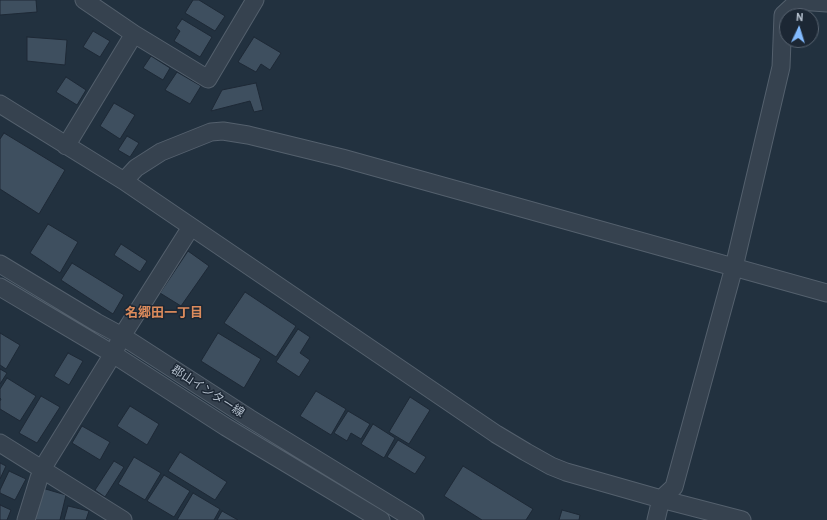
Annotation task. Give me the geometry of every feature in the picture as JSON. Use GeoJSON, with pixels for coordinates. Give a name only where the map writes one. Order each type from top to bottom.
{"type":"FeatureCollection","features":[{"type":"Feature","properties":{"kind":"street"},"geometry":{"type":"LineString","coordinates":[[84,0],[134,34],[208,79],[255,0]]}},
{"type":"Feature","properties":{"kind":"street"},"geometry":{"type":"LineString","coordinates":[[656,520],[661,499],[674,487],[734,267],[781,67],[783,15],[798,1],[827,3]]}},
{"type":"Feature","properties":{"kind":"street"},"geometry":{"type":"LineString","coordinates":[[66,146],[134,34]]}},
{"type":"Feature","properties":{"kind":"street"},"geometry":{"type":"LineString","coordinates":[[0,104],[124,181],[496,434],[526,452],[566,472],[742,520]]}},
{"type":"Feature","properties":{"kind":"street"},"geometry":{"type":"LineString","coordinates":[[124,181],[136,168],[161,152],[211,132],[248,135],[342,158],[827,293]]}},
{"type":"Feature","properties":{"kind":"street"},"geometry":{"type":"LineString","coordinates":[[26,520],[39,478],[48,461],[113,354],[122,336],[192,227]]}},
{"type":"Feature","properties":{"kind":"street","name":"郡山インター線"},"geometry":{"type":"LineString","coordinates":[[0,264],[122,336],[249,418],[415,520]]}},
{"type":"Feature","properties":{"kind":"street"},"geometry":{"type":"LineString","coordinates":[[0,287],[113,354],[226,427],[380,520]]}},
{"type":"Feature","properties":{"kind":"street"},"geometry":{"type":"LineString","coordinates":[[0,443],[123,520]]}},
{"type":"Feature","properties":{"kind":"building"},"geometry":{"type":"Polygon","coordinates":[[[0,0],[36,0],[37,12],[0,15],[0,0]]]}},
{"type":"Feature","properties":{"kind":"building"},"geometry":{"type":"Polygon","coordinates":[[[193,0],[199,0],[225,16],[215,31],[185,13],[193,0]]]}},
{"type":"Feature","properties":{"kind":"building"},"geometry":{"type":"Polygon","coordinates":[[[182,19],[212,37],[200,57],[174,41],[180,31],[176,28],[182,19]]]}},
{"type":"Feature","properties":{"kind":"building"},"geometry":{"type":"Polygon","coordinates":[[[93,31],[110,41],[100,57],[83,47],[93,31]]]}},
{"type":"Feature","properties":{"kind":"building"},"geometry":{"type":"Polygon","coordinates":[[[27,37],[67,40],[65,65],[27,61],[27,37]]]}},
{"type":"Feature","properties":{"kind":"building"},"geometry":{"type":"Polygon","coordinates":[[[254,37],[281,53],[270,70],[261,64],[256,72],[238,62],[254,37]]]}},
{"type":"Feature","properties":{"kind":"building"},"geometry":{"type":"Polygon","coordinates":[[[151,56],[170,68],[163,80],[143,68],[151,56]]]}},
{"type":"Feature","properties":{"kind":"building"},"geometry":{"type":"Polygon","coordinates":[[[177,72],[201,86],[190,104],[165,90],[177,72]]]}},
{"type":"Feature","properties":{"kind":"building"},"geometry":{"type":"Polygon","coordinates":[[[66,77],[86,90],[77,105],[56,92],[66,77]]]}},
{"type":"Feature","properties":{"kind":"building"},"geometry":{"type":"Polygon","coordinates":[[[256,83],[263,110],[254,112],[250,101],[211,111],[222,90],[256,83]]]}},
{"type":"Feature","properties":{"kind":"building"},"geometry":{"type":"Polygon","coordinates":[[[114,103],[135,115],[120,139],[100,126],[114,103]]]}},
{"type":"Feature","properties":{"kind":"building"},"geometry":{"type":"Polygon","coordinates":[[[4,133],[65,170],[39,214],[0,189],[0,139],[4,133]]]}},
{"type":"Feature","properties":{"kind":"building"},"geometry":{"type":"Polygon","coordinates":[[[127,136],[139,143],[130,157],[118,150],[127,136]]]}},
{"type":"Feature","properties":{"kind":"building"},"geometry":{"type":"Polygon","coordinates":[[[48,224],[78,242],[60,273],[30,253],[48,224]]]}},
{"type":"Feature","properties":{"kind":"building"},"geometry":{"type":"Polygon","coordinates":[[[121,244],[147,261],[140,272],[114,255],[121,244]]]}},
{"type":"Feature","properties":{"kind":"building"},"geometry":{"type":"Polygon","coordinates":[[[188,251],[209,266],[181,306],[160,293],[188,251]]]}},
{"type":"Feature","properties":{"kind":"building"},"geometry":{"type":"Polygon","coordinates":[[[72,263],[124,295],[113,314],[61,280],[72,263]]]}},
{"type":"Feature","properties":{"kind":"building"},"geometry":{"type":"Polygon","coordinates":[[[245,292],[296,326],[276,357],[224,323],[245,292]]]}},
{"type":"Feature","properties":{"kind":"building"},"geometry":{"type":"Polygon","coordinates":[[[298,329],[310,337],[300,353],[310,360],[299,377],[276,362],[298,329]]]}},
{"type":"Feature","properties":{"kind":"building"},"geometry":{"type":"Polygon","coordinates":[[[0,333],[20,345],[6,369],[0,365],[0,333]]]}},
{"type":"Feature","properties":{"kind":"building"},"geometry":{"type":"Polygon","coordinates":[[[218,333],[261,359],[244,388],[201,361],[218,333]]]}},
{"type":"Feature","properties":{"kind":"building"},"geometry":{"type":"Polygon","coordinates":[[[68,353],[83,361],[69,385],[54,376],[68,353]]]}},
{"type":"Feature","properties":{"kind":"building"},"geometry":{"type":"Polygon","coordinates":[[[0,369],[7,373],[0,384],[0,369]]]}},
{"type":"Feature","properties":{"kind":"building"},"geometry":{"type":"Polygon","coordinates":[[[7,378],[36,396],[20,421],[0,409],[0,389],[7,378]]]}},
{"type":"Feature","properties":{"kind":"building"},"geometry":{"type":"Polygon","coordinates":[[[316,391],[346,409],[331,435],[300,416],[316,391]]]}},
{"type":"Feature","properties":{"kind":"building"},"geometry":{"type":"Polygon","coordinates":[[[41,396],[60,407],[37,443],[19,433],[41,396]]]}},
{"type":"Feature","properties":{"kind":"building"},"geometry":{"type":"Polygon","coordinates":[[[410,397],[430,410],[409,444],[389,432],[410,397]]]}},
{"type":"Feature","properties":{"kind":"building"},"geometry":{"type":"Polygon","coordinates":[[[130,406],[159,424],[147,445],[117,426],[130,406]]]}},
{"type":"Feature","properties":{"kind":"building"},"geometry":{"type":"Polygon","coordinates":[[[348,411],[370,424],[361,439],[351,433],[347,441],[334,433],[348,411]]]}},
{"type":"Feature","properties":{"kind":"building"},"geometry":{"type":"Polygon","coordinates":[[[373,424],[395,438],[384,458],[361,444],[373,424]]]}},
{"type":"Feature","properties":{"kind":"building"},"geometry":{"type":"Polygon","coordinates":[[[82,426],[110,442],[100,460],[72,443],[82,426]]]}},
{"type":"Feature","properties":{"kind":"building"},"geometry":{"type":"Polygon","coordinates":[[[398,440],[426,457],[415,474],[387,457],[398,440]]]}},
{"type":"Feature","properties":{"kind":"building"},"geometry":{"type":"Polygon","coordinates":[[[180,452],[227,482],[215,500],[168,471],[180,452]]]}},
{"type":"Feature","properties":{"kind":"building"},"geometry":{"type":"Polygon","coordinates":[[[134,457],[161,473],[145,500],[118,484],[134,457]]]}},
{"type":"Feature","properties":{"kind":"building"},"geometry":{"type":"Polygon","coordinates":[[[114,461],[124,467],[105,497],[95,490],[114,461]]]}},
{"type":"Feature","properties":{"kind":"building"},"geometry":{"type":"Polygon","coordinates":[[[0,463],[6,466],[0,479],[0,463]]]}},
{"type":"Feature","properties":{"kind":"building"},"geometry":{"type":"Polygon","coordinates":[[[463,466],[533,509],[526,520],[482,520],[444,496],[463,466]]]}},
{"type":"Feature","properties":{"kind":"building"},"geometry":{"type":"Polygon","coordinates":[[[9,471],[26,479],[15,500],[0,493],[9,471]]]}},
{"type":"Feature","properties":{"kind":"building"},"geometry":{"type":"Polygon","coordinates":[[[164,475],[190,491],[174,517],[147,501],[164,475]]]}},
{"type":"Feature","properties":{"kind":"building"},"geometry":{"type":"Polygon","coordinates":[[[42,488],[66,495],[60,520],[34,520],[42,488]]]}},
{"type":"Feature","properties":{"kind":"building"},"geometry":{"type":"Polygon","coordinates":[[[193,493],[220,509],[214,520],[177,520],[193,493]]]}},
{"type":"Feature","properties":{"kind":"building"},"geometry":{"type":"Polygon","coordinates":[[[0,505],[11,510],[7,520],[0,520],[0,505]]]}},
{"type":"Feature","properties":{"kind":"building"},"geometry":{"type":"Polygon","coordinates":[[[68,506],[89,511],[86,520],[64,520],[68,506]]]}},
{"type":"Feature","properties":{"kind":"building"},"geometry":{"type":"Polygon","coordinates":[[[562,510],[580,515],[579,520],[559,520],[562,510]]]}},
{"type":"Feature","properties":{"kind":"building"},"geometry":{"type":"Polygon","coordinates":[[[222,511],[238,520],[217,520],[222,511]]]}},
{"type":"Feature","properties":{"kind":"district","name":"名郷田一丁目"},"geometry":{"type":"Point","coordinates":[164,313]}}]}
